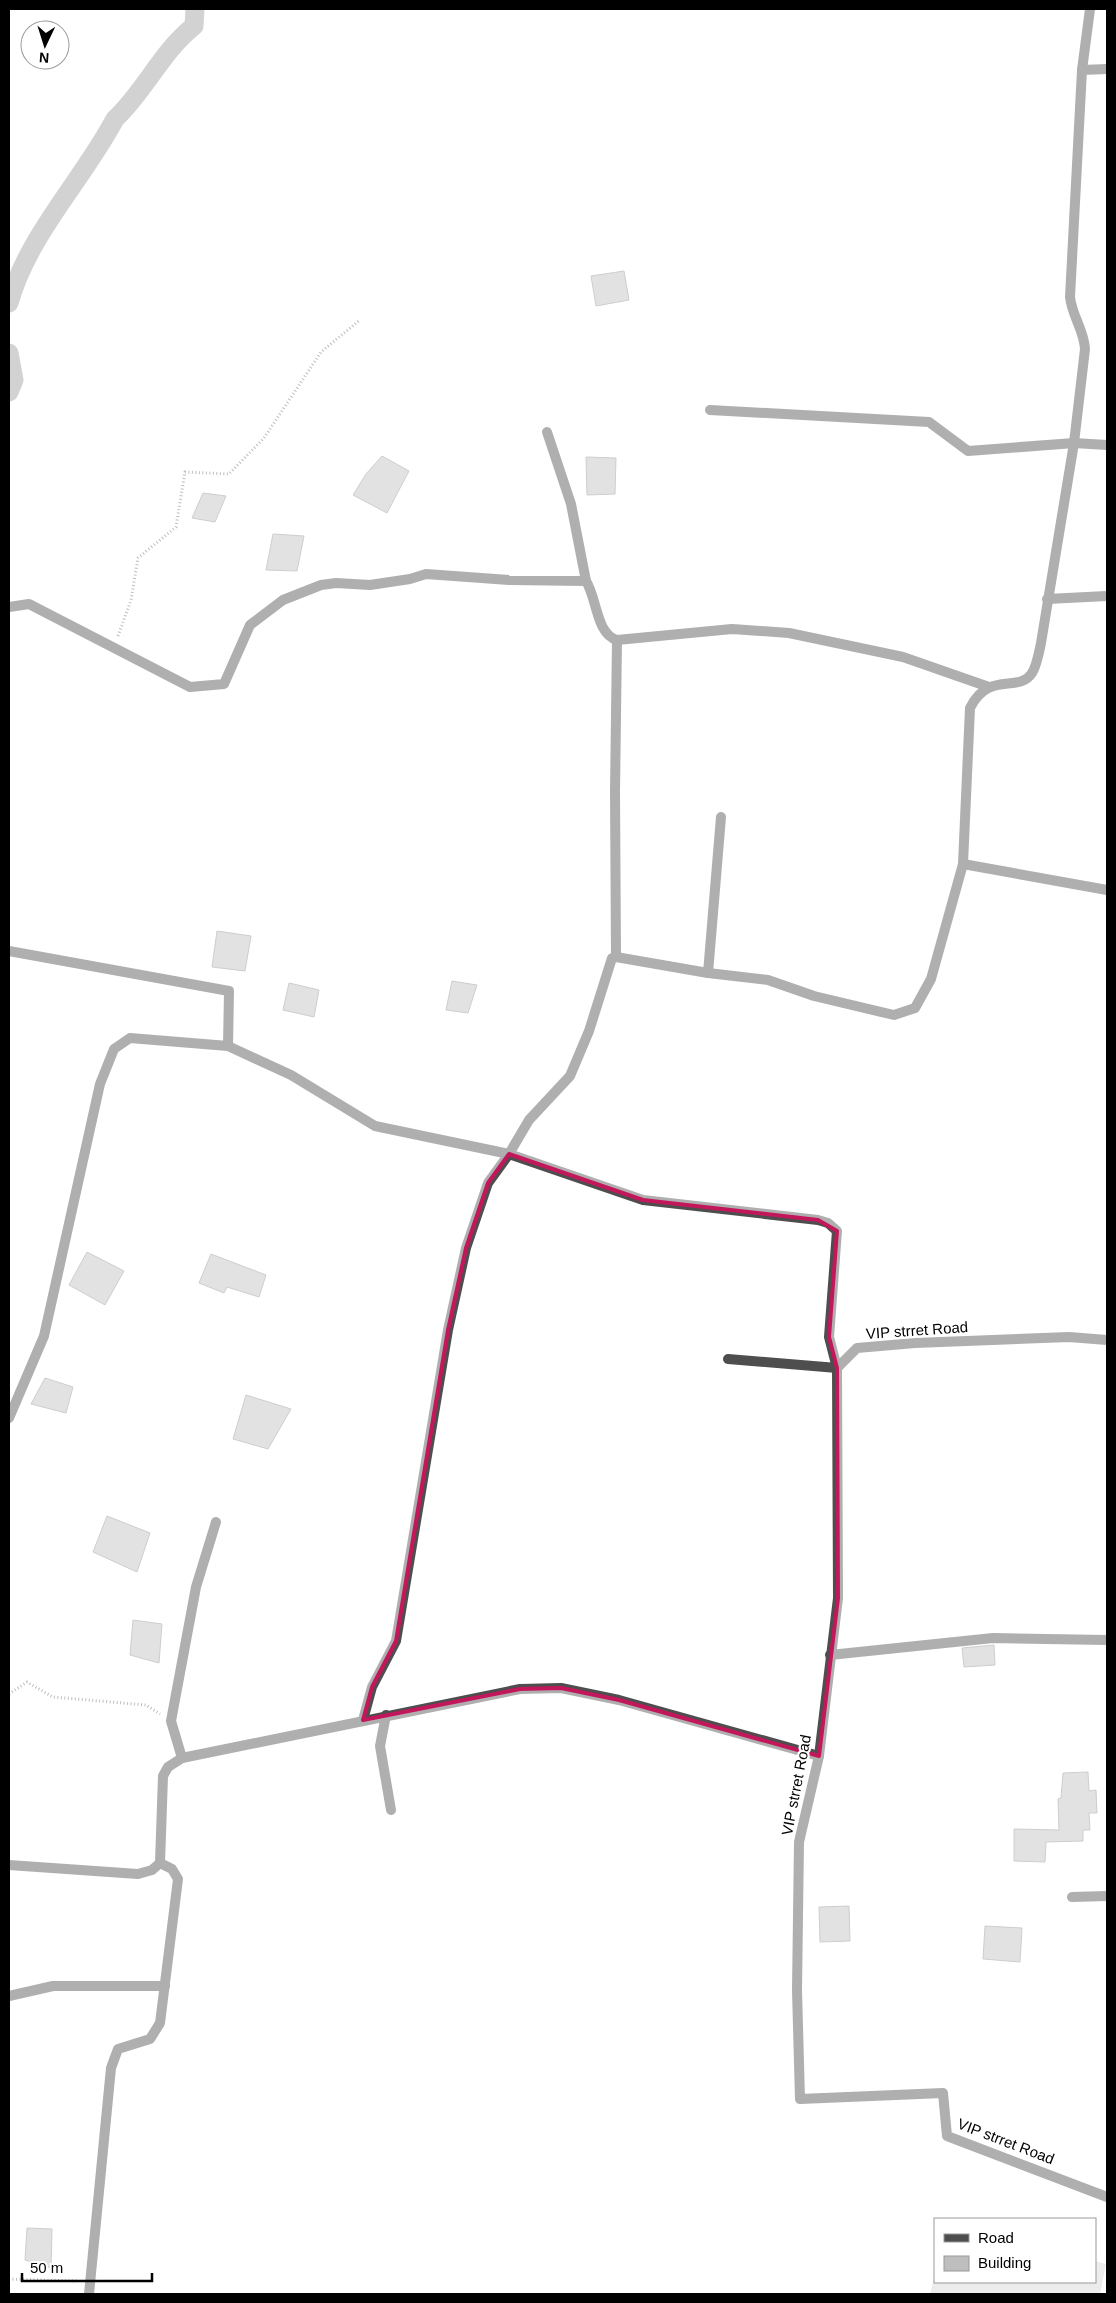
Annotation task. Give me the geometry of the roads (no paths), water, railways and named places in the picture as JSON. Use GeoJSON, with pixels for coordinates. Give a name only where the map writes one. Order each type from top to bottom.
{"type":"FeatureCollection","features":[{"type":"Feature","properties":{"kind":"street"},"geometry":{"type":"LineString","coordinates":[[363,1720],[372,1687],[396,1641],[448,1330],[466,1248],[488,1183],[509,1154],[529,1120],[570,1076],[589,1031],[612,958],[616,957],[708,973],[768,980],[814,996],[894,1015],[915,1008],[930,979],[963,864],[970,708],[976,695],[988,687],[1021,682],[1031,674],[1041,643],[1074,442],[1085,349],[1084,337],[1071,308],[1070,298],[1082,70],[1090,9]]}},
{"type":"Feature","properties":{"kind":"street"},"geometry":{"type":"LineString","coordinates":[[1082,70],[1107,69]]}},
{"type":"Feature","properties":{"kind":"street"},"geometry":{"type":"LineString","coordinates":[[710,410],[929,422],[968,451],[1074,442],[1107,445]]}},
{"type":"Feature","properties":{"kind":"street"},"geometry":{"type":"LineString","coordinates":[[546,432],[571,504],[586,581],[593,592],[603,630],[609,638],[617,640],[732,629],[789,633],[903,657],[988,687]]}},
{"type":"Feature","properties":{"kind":"street"},"geometry":{"type":"LineString","coordinates":[[9,607],[29,604],[190,687],[224,684],[250,625],[283,600],[321,585],[336,583],[370,585],[426,574],[509,580],[586,581]]}},
{"type":"Feature","properties":{"kind":"street"},"geometry":{"type":"LineString","coordinates":[[1047,599],[1107,596]]}},
{"type":"Feature","properties":{"kind":"street"},"geometry":{"type":"LineString","coordinates":[[616,957],[615,792],[617,640]]}},
{"type":"Feature","properties":{"kind":"street"},"geometry":{"type":"LineString","coordinates":[[708,973],[721,817]]}},
{"type":"Feature","properties":{"kind":"street"},"geometry":{"type":"LineString","coordinates":[[963,864],[1107,890]]}},
{"type":"Feature","properties":{"kind":"street"},"geometry":{"type":"LineString","coordinates":[[9,951],[229,991],[228,1046]]}},
{"type":"Feature","properties":{"kind":"street"},"geometry":{"type":"LineString","coordinates":[[9,1418],[44,1336],[100,1084],[114,1049],[130,1038],[228,1046],[291,1075],[375,1126],[509,1154],[642,1200],[798,1216],[828,1223],[837,1231],[830,1337],[837,1368],[728,1359]]}},
{"type":"Feature","properties":{"kind":"street","name":"VIP strret Road"},"geometry":{"type":"LineString","coordinates":[[1107,1340],[1069,1338],[857,1348],[837,1368],[838,1598],[819,1756],[799,1842],[797,1990],[800,2099],[943,2093],[947,2136],[1107,2197]]}},
{"type":"Feature","properties":{"kind":"street"},"geometry":{"type":"LineString","coordinates":[[182,1758],[171,1721],[196,1586],[216,1522]]}},
{"type":"Feature","properties":{"kind":"street"},"geometry":{"type":"LineString","coordinates":[[830,1656],[993,1638],[1107,1640]]}},
{"type":"Feature","properties":{"kind":"street"},"geometry":{"type":"LineString","coordinates":[[9,1865],[138,1874],[152,1870],[160,1863],[163,1776],[168,1767],[182,1758],[520,1689],[561,1688],[619,1700],[819,1756]]}},
{"type":"Feature","properties":{"kind":"street"},"geometry":{"type":"LineString","coordinates":[[386,1715],[380,1746],[391,1810]]}},
{"type":"Feature","properties":{"kind":"street"},"geometry":{"type":"LineString","coordinates":[[89,2294],[111,2068],[118,2049],[150,2039],[156,2033],[160,2023],[178,1879],[172,1869],[160,1863]]}},
{"type":"Feature","properties":{"kind":"street"},"geometry":{"type":"LineString","coordinates":[[1072,1897],[1107,1896]]}},
{"type":"Feature","properties":{"kind":"street"},"geometry":{"type":"LineString","coordinates":[[9,1996],[53,1986],[165,1986]]}},
{"type":"Feature","properties":{"kind":"waterway"},"geometry":{"type":"LineString","coordinates":[[9,303],[18,278],[42,231],[102,142],[115,119],[136,96],[172,47],[194,26],[195,9]]}},
{"type":"Feature","properties":{"kind":"waterway"},"geometry":{"type":"LineString","coordinates":[[9,353],[14,380],[9,392]]}}]}
